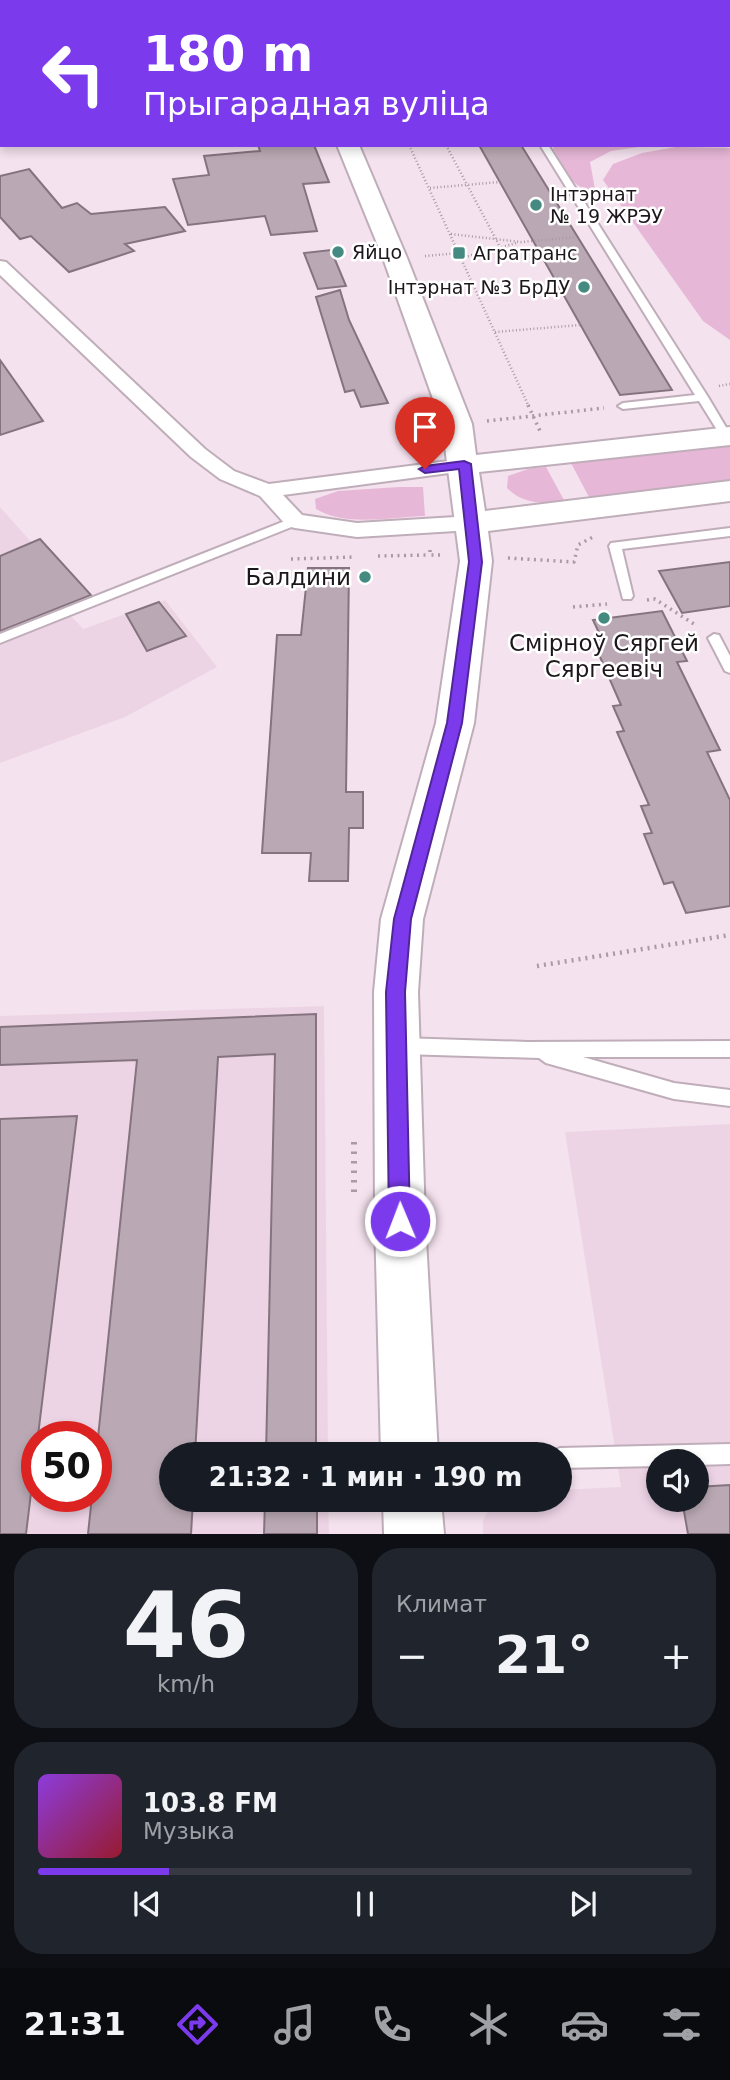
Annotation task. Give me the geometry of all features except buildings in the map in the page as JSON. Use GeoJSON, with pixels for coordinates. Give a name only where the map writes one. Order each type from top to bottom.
{"type":"FeatureCollection","features":[{"type":"Feature","properties":{"kind":"main road"},"geometry":{"type":"LineString","coordinates":[[349,147],[396,258],[457,424],[476,562],[455,723],[402,919],[396,992],[400,1221],[409,1442]]}},
{"type":"Feature","properties":{"kind":"main road"},"geometry":{"type":"LineString","coordinates":[[464,464],[553,457],[728,436]]}},
{"type":"Feature","properties":{"kind":"main road"},"geometry":{"type":"LineString","coordinates":[[472,523],[730,491]]}},
{"type":"Feature","properties":{"kind":"main road"},"geometry":{"type":"LineString","coordinates":[[413,1512],[414,1534]]}},
{"type":"Feature","properties":{"kind":"street"},"geometry":{"type":"LineString","coordinates":[[0,266],[198,453],[228,475],[267,491],[295,521],[357,530],[472,523]]}},
{"type":"Feature","properties":{"kind":"street"},"geometry":{"type":"LineString","coordinates":[[267,491],[464,464]]}},
{"type":"Feature","properties":{"kind":"lane"},"geometry":{"type":"LineString","coordinates":[[545,147],[728,436]]}},
{"type":"Feature","properties":{"kind":"lane"},"geometry":{"type":"LineString","coordinates":[[623,406],[703,397]]}},
{"type":"Feature","properties":{"kind":"lane"},"geometry":{"type":"LineString","coordinates":[[0,639],[295,521]]}},
{"type":"Feature","properties":{"kind":"lane"},"geometry":{"type":"LineString","coordinates":[[627,596],[615,546],[730,531]]}},
{"type":"Feature","properties":{"kind":"lane"},"geometry":{"type":"LineString","coordinates":[[714,638],[730,668]]}},
{"type":"Feature","properties":{"kind":"lane"},"geometry":{"type":"LineString","coordinates":[[396,1046],[528,1050],[730,1049]]}},
{"type":"Feature","properties":{"kind":"lane"},"geometry":{"type":"LineString","coordinates":[[528,1050],[674,1091],[730,1098]]}},
{"type":"Feature","properties":{"kind":"lane"},"geometry":{"type":"LineString","coordinates":[[572,1458],[730,1454]]}},
{"type":"Feature","properties":{"kind":"path"},"geometry":{"type":"LineString","coordinates":[[410,147],[553,457]]}},
{"type":"Feature","properties":{"kind":"path"},"geometry":{"type":"LineString","coordinates":[[447,147],[500,247]]}},
{"type":"Feature","properties":{"kind":"path"},"geometry":{"type":"LineString","coordinates":[[430,188],[500,182]]}},
{"type":"Feature","properties":{"kind":"path"},"geometry":{"type":"LineString","coordinates":[[451,234],[521,242]]}},
{"type":"Feature","properties":{"kind":"path"},"geometry":{"type":"LineString","coordinates":[[461,258],[521,242],[600,236]]}},
{"type":"Feature","properties":{"kind":"path"},"geometry":{"type":"LineString","coordinates":[[495,332],[580,325]]}},
{"type":"Feature","properties":{"kind":"path"},"geometry":{"type":"LineString","coordinates":[[574,562],[578,545],[595,536],[579,510]]}},
{"type":"Feature","properties":{"kind":"path"},"geometry":{"type":"LineString","coordinates":[[537,966],[730,935]]}},
{"type":"Feature","properties":{"kind":"shaded area"},"geometry":{"type":"Polygon","coordinates":[[[638,147],[611,151],[590,162],[595,189],[580,187],[575,183],[553,149],[638,147]]]}},
{"type":"Feature","properties":{"kind":"shaded area"},"geometry":{"type":"Polygon","coordinates":[[[676,147],[730,148],[730,340],[703,321],[603,180],[613,164],[642,153],[676,147]]]}},
{"type":"Feature","properties":{"kind":"shaded area"},"geometry":{"type":"Polygon","coordinates":[[[730,444],[730,481],[590,499],[571,463],[730,444]]]}},
{"type":"Feature","properties":{"kind":"shaded area"},"geometry":{"type":"Polygon","coordinates":[[[546,467],[565,502],[527,500],[507,488],[508,476],[531,468],[546,467]]]}},
{"type":"Feature","properties":{"kind":"shaded area"},"geometry":{"type":"Polygon","coordinates":[[[423,487],[425,516],[355,519],[328,515],[316,509],[315,499],[338,491],[423,487]]]}},
{"type":"Feature","properties":{"kind":"shaded area"},"geometry":{"type":"Polygon","coordinates":[[[0,507],[31,542],[40,539],[60,604],[83,629],[165,600],[217,667],[125,717],[0,763],[0,507]]]}},
{"type":"Feature","properties":{"kind":"shaded area"},"geometry":{"type":"Polygon","coordinates":[[[324,1006],[328,1442],[159,1442],[159,1512],[328,1512],[329,1534],[0,1534],[0,1016],[324,1006]]]}},
{"type":"Feature","properties":{"kind":"shaded area"},"geometry":{"type":"Polygon","coordinates":[[[730,1124],[730,1534],[483,1534],[483,1520],[488,1512],[572,1512],[572,1489],[621,1487],[565,1132],[730,1124]]]}},
{"type":"Feature","properties":{"kind":"place","name":"Інтэрнат № 19 ЖРЭУ"},"geometry":{"type":"Point","coordinates":[536,205]}},
{"type":"Feature","properties":{"kind":"place","name":"Яйцо"},"geometry":{"type":"Point","coordinates":[338,252]}},
{"type":"Feature","properties":{"kind":"place","name":"Агратранс"},"geometry":{"type":"Point","coordinates":[459,253]}},
{"type":"Feature","properties":{"kind":"place","name":"Інтэрнат №3 БрДУ"},"geometry":{"type":"Point","coordinates":[584,287]}},
{"type":"Feature","properties":{"kind":"place","name":"Балдини"},"geometry":{"type":"Point","coordinates":[365,577]}},
{"type":"Feature","properties":{"kind":"place","name":"Смірноў Сяргей Сяргеевіч"},"geometry":{"type":"Point","coordinates":[604,618]}},
{"type":"Feature","properties":{"kind":"route"},"geometry":{"type":"LineString","coordinates":[[400,1221],[396,992],[402,919],[455,723],[476,562],[464,464],[425,469]]}}]}
